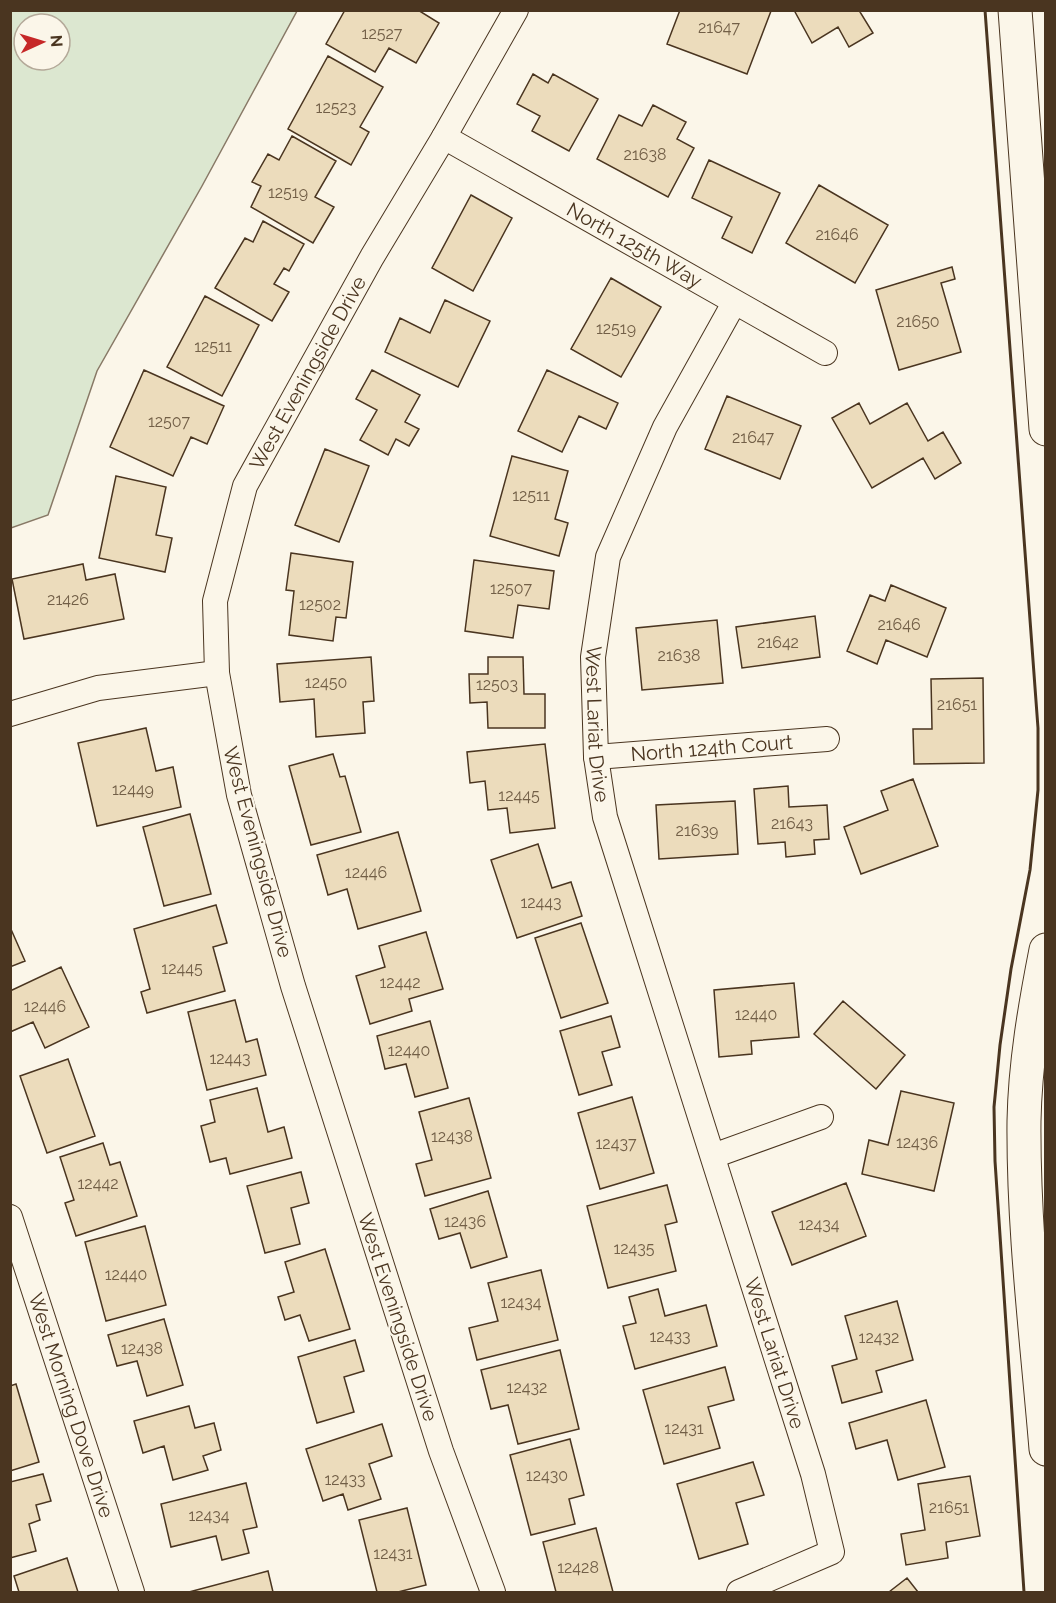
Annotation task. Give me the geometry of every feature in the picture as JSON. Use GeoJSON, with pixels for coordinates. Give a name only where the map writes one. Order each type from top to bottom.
{"type":"FeatureCollection","features":[{"type":"Feature","properties":{"kind":"street","name":"West Eveningside Drive"},"geometry":{"type":"LineString","coordinates":[[493,1593],[441,1451],[294,986],[239,795],[217,673],[215,600],[245,486],[372,257],[516,10]]}},
{"type":"Feature","properties":{"kind":"street"},"geometry":{"type":"LineString","coordinates":[[1016,10],[1046,429]]}},
{"type":"Feature","properties":{"kind":"street","name":"North 125th Way"},"geometry":{"type":"LineString","coordinates":[[444,137],[825,353]]}},
{"type":"Feature","properties":{"kind":"street","name":"West Lariat Drive"},"geometry":{"type":"LineString","coordinates":[[734,303],[666,426],[608,557],[593,657],[596,757],[605,817],[813,1474],[832,1552],[739,1593]]}},
{"type":"Feature","properties":{"kind":"street"},"geometry":{"type":"LineString","coordinates":[[10,714],[98,688],[217,673]]}},
{"type":"Feature","properties":{"kind":"street","name":"North 124th Court"},"geometry":{"type":"LineString","coordinates":[[596,757],[827,739]]}},
{"type":"Feature","properties":{"kind":"street"},"geometry":{"type":"LineString","coordinates":[[1046,950],[1028,1059],[1024,1120],[1026,1199],[1046,1449]]}},
{"type":"Feature","properties":{"kind":"street"},"geometry":{"type":"LineString","coordinates":[[714,1156],[821,1117]]}},
{"type":"Feature","properties":{"kind":"street","name":"West Morning Dove Drive"},"geometry":{"type":"LineString","coordinates":[[10,1217],[132,1593]]}},
{"type":"Feature","properties":{"kind":"green space"},"geometry":{"type":"Polygon","coordinates":[[[10,11],[297,11],[202,186],[97,371],[48,515],[11,528],[10,11]]]}},
{"type":"Feature","properties":{"kind":"building"},"geometry":{"type":"Polygon","coordinates":[[[345,10],[418,10],[439,23],[416,63],[389,48],[375,72],[326,44],[345,10]]]}},
{"type":"Feature","properties":{"kind":"building"},"geometry":{"type":"Polygon","coordinates":[[[680,10],[771,11],[747,74],[667,44],[680,10]]]}},
{"type":"Feature","properties":{"kind":"building"},"geometry":{"type":"Polygon","coordinates":[[[794,10],[863,10],[860,12],[873,33],[849,47],[838,27],[812,43],[794,10]]]}},
{"type":"Feature","properties":{"kind":"building"},"geometry":{"type":"Polygon","coordinates":[[[328,56],[383,87],[360,127],[369,132],[351,165],[288,129],[328,56]]]}},
{"type":"Feature","properties":{"kind":"building"},"geometry":{"type":"Polygon","coordinates":[[[533,74],[548,83],[553,74],[598,99],[569,151],[532,131],[540,116],[517,104],[533,74]]]}},
{"type":"Feature","properties":{"kind":"building"},"geometry":{"type":"Polygon","coordinates":[[[653,105],[686,122],[677,139],[694,148],[668,197],[597,159],[619,115],[642,126],[653,105]]]}},
{"type":"Feature","properties":{"kind":"building"},"geometry":{"type":"Polygon","coordinates":[[[292,136],[336,161],[315,197],[334,207],[313,243],[251,207],[261,186],[252,182],[268,154],[279,160],[292,136]]]}},
{"type":"Feature","properties":{"kind":"building"},"geometry":{"type":"Polygon","coordinates":[[[709,160],[780,193],[752,253],[722,238],[732,217],[692,198],[709,160]]]}},
{"type":"Feature","properties":{"kind":"building"},"geometry":{"type":"Polygon","coordinates":[[[819,185],[888,225],[855,283],[786,243],[819,185]]]}},
{"type":"Feature","properties":{"kind":"building"},"geometry":{"type":"Polygon","coordinates":[[[471,195],[512,218],[473,291],[432,268],[471,195]]]}},
{"type":"Feature","properties":{"kind":"building"},"geometry":{"type":"Polygon","coordinates":[[[263,221],[304,244],[289,271],[284,268],[274,284],[289,292],[272,321],[215,288],[245,238],[253,242],[263,221]]]}},
{"type":"Feature","properties":{"kind":"building"},"geometry":{"type":"Polygon","coordinates":[[[952,267],[955,279],[941,283],[961,352],[899,370],[876,290],[952,267]]]}},
{"type":"Feature","properties":{"kind":"building"},"geometry":{"type":"Polygon","coordinates":[[[611,278],[661,307],[621,377],[571,349],[611,278]]]}},
{"type":"Feature","properties":{"kind":"building"},"geometry":{"type":"Polygon","coordinates":[[[205,296],[259,325],[222,396],[167,367],[205,296]]]}},
{"type":"Feature","properties":{"kind":"building"},"geometry":{"type":"Polygon","coordinates":[[[445,300],[490,321],[458,387],[385,352],[400,318],[430,333],[445,300]]]}},
{"type":"Feature","properties":{"kind":"building"},"geometry":{"type":"Polygon","coordinates":[[[144,370],[224,406],[207,444],[191,437],[173,476],[110,447],[144,370]]]}},
{"type":"Feature","properties":{"kind":"building"},"geometry":{"type":"Polygon","coordinates":[[[372,370],[420,395],[405,422],[419,429],[409,446],[396,439],[388,455],[360,440],[377,410],[356,399],[372,370]]]}},
{"type":"Feature","properties":{"kind":"building"},"geometry":{"type":"Polygon","coordinates":[[[547,370],[618,403],[606,429],[579,416],[562,452],[518,431],[547,370]]]}},
{"type":"Feature","properties":{"kind":"building"},"geometry":{"type":"Polygon","coordinates":[[[727,396],[801,426],[780,479],[705,449],[727,396]]]}},
{"type":"Feature","properties":{"kind":"building"},"geometry":{"type":"Polygon","coordinates":[[[859,403],[870,424],[907,403],[928,441],[943,432],[961,463],[935,479],[923,458],[872,488],[832,418],[859,403]]]}},
{"type":"Feature","properties":{"kind":"building"},"geometry":{"type":"Polygon","coordinates":[[[325,449],[369,466],[339,542],[295,525],[325,449]]]}},
{"type":"Feature","properties":{"kind":"building"},"geometry":{"type":"Polygon","coordinates":[[[512,456],[568,471],[555,519],[568,523],[559,556],[490,536],[512,456]]]}},
{"type":"Feature","properties":{"kind":"building"},"geometry":{"type":"Polygon","coordinates":[[[116,476],[166,487],[156,535],[172,538],[165,572],[99,558],[116,476]]]}},
{"type":"Feature","properties":{"kind":"building"},"geometry":{"type":"Polygon","coordinates":[[[291,553],[353,562],[346,618],[336,617],[333,641],[289,635],[294,591],[286,590],[291,553]]]}},
{"type":"Feature","properties":{"kind":"building"},"geometry":{"type":"Polygon","coordinates":[[[474,560],[554,571],[549,609],[518,605],[513,638],[465,631],[474,560]]]}},
{"type":"Feature","properties":{"kind":"building"},"geometry":{"type":"Polygon","coordinates":[[[83,564],[86,580],[115,574],[124,619],[24,639],[12,579],[83,564]]]}},
{"type":"Feature","properties":{"kind":"building"},"geometry":{"type":"Polygon","coordinates":[[[891,585],[946,608],[927,657],[886,640],[877,664],[847,651],[870,595],[885,601],[891,585]]]}},
{"type":"Feature","properties":{"kind":"building"},"geometry":{"type":"Polygon","coordinates":[[[815,616],[820,657],[742,668],[736,627],[815,616]]]}},
{"type":"Feature","properties":{"kind":"building"},"geometry":{"type":"Polygon","coordinates":[[[717,620],[723,683],[642,690],[636,628],[717,620]]]}},
{"type":"Feature","properties":{"kind":"building"},"geometry":{"type":"Polygon","coordinates":[[[371,657],[374,701],[363,702],[365,733],[316,737],[314,699],[280,702],[277,664],[371,657]]]}},
{"type":"Feature","properties":{"kind":"building"},"geometry":{"type":"Polygon","coordinates":[[[488,657],[523,657],[524,694],[545,694],[545,728],[488,728],[487,702],[470,703],[469,674],[488,674],[488,657]]]}},
{"type":"Feature","properties":{"kind":"building"},"geometry":{"type":"Polygon","coordinates":[[[983,678],[984,763],[914,764],[913,729],[932,729],[931,679],[983,678]]]}},
{"type":"Feature","properties":{"kind":"building"},"geometry":{"type":"Polygon","coordinates":[[[146,728],[156,771],[173,767],[181,807],[97,826],[78,743],[146,728]]]}},
{"type":"Feature","properties":{"kind":"building"},"geometry":{"type":"Polygon","coordinates":[[[545,744],[555,828],[510,833],[507,808],[488,810],[485,781],[470,783],[467,752],[545,744]]]}},
{"type":"Feature","properties":{"kind":"building"},"geometry":{"type":"Polygon","coordinates":[[[333,754],[340,777],[345,776],[361,832],[311,845],[289,766],[333,754]]]}},
{"type":"Feature","properties":{"kind":"building"},"geometry":{"type":"Polygon","coordinates":[[[913,779],[938,846],[861,874],[844,827],[888,810],[881,791],[913,779]]]}},
{"type":"Feature","properties":{"kind":"building"},"geometry":{"type":"Polygon","coordinates":[[[788,786],[789,807],[827,805],[829,839],[814,840],[815,854],[786,857],[785,842],[758,844],[754,789],[788,786]]]}},
{"type":"Feature","properties":{"kind":"building"},"geometry":{"type":"Polygon","coordinates":[[[735,801],[738,854],[659,859],[656,805],[735,801]]]}},
{"type":"Feature","properties":{"kind":"building"},"geometry":{"type":"Polygon","coordinates":[[[190,814],[211,894],[164,906],[143,827],[190,814]]]}},
{"type":"Feature","properties":{"kind":"building"},"geometry":{"type":"Polygon","coordinates":[[[398,832],[421,911],[358,929],[347,889],[328,895],[317,855],[398,832]]]}},
{"type":"Feature","properties":{"kind":"building"},"geometry":{"type":"Polygon","coordinates":[[[538,844],[552,888],[571,882],[582,916],[517,938],[491,860],[538,844]]]}},
{"type":"Feature","properties":{"kind":"building"},"geometry":{"type":"Polygon","coordinates":[[[216,905],[227,943],[213,947],[225,991],[147,1013],[141,992],[150,989],[134,929],[216,905]]]}},
{"type":"Feature","properties":{"kind":"building"},"geometry":{"type":"Polygon","coordinates":[[[581,923],[608,1003],[561,1018],[535,938],[581,923]]]}},
{"type":"Feature","properties":{"kind":"building"},"geometry":{"type":"Polygon","coordinates":[[[10,927],[25,961],[10,967],[10,927]]]}},
{"type":"Feature","properties":{"kind":"building"},"geometry":{"type":"Polygon","coordinates":[[[426,932],[443,989],[409,999],[412,1011],[370,1024],[356,976],[385,967],[379,946],[426,932]]]}},
{"type":"Feature","properties":{"kind":"building"},"geometry":{"type":"Polygon","coordinates":[[[61,967],[89,1027],[45,1048],[33,1022],[10,1032],[10,991],[61,967]]]}},
{"type":"Feature","properties":{"kind":"building"},"geometry":{"type":"Polygon","coordinates":[[[794,983],[799,1037],[751,1041],[752,1054],[719,1057],[714,990],[794,983]]]}},
{"type":"Feature","properties":{"kind":"building"},"geometry":{"type":"Polygon","coordinates":[[[235,1000],[246,1042],[257,1039],[266,1075],[207,1090],[188,1012],[235,1000]]]}},
{"type":"Feature","properties":{"kind":"building"},"geometry":{"type":"Polygon","coordinates":[[[843,1001],[905,1055],[876,1089],[814,1034],[843,1001]]]}},
{"type":"Feature","properties":{"kind":"building"},"geometry":{"type":"Polygon","coordinates":[[[611,1016],[620,1047],[602,1052],[612,1085],[579,1095],[560,1031],[611,1016]]]}},
{"type":"Feature","properties":{"kind":"building"},"geometry":{"type":"Polygon","coordinates":[[[430,1021],[448,1088],[415,1097],[406,1064],[385,1069],[377,1036],[430,1021]]]}},
{"type":"Feature","properties":{"kind":"building"},"geometry":{"type":"Polygon","coordinates":[[[68,1059],[95,1136],[47,1153],[20,1076],[68,1059]]]}},
{"type":"Feature","properties":{"kind":"building"},"geometry":{"type":"Polygon","coordinates":[[[257,1088],[268,1132],[284,1127],[292,1158],[230,1174],[226,1158],[210,1162],[201,1126],[215,1122],[210,1100],[257,1088]]]}},
{"type":"Feature","properties":{"kind":"building"},"geometry":{"type":"Polygon","coordinates":[[[901,1091],[954,1103],[934,1191],[862,1174],[869,1140],[888,1145],[901,1091]]]}},
{"type":"Feature","properties":{"kind":"building"},"geometry":{"type":"Polygon","coordinates":[[[632,1097],[654,1173],[600,1189],[578,1113],[632,1097]]]}},
{"type":"Feature","properties":{"kind":"building"},"geometry":{"type":"Polygon","coordinates":[[[469,1098],[491,1178],[425,1196],[416,1164],[432,1160],[419,1112],[469,1098]]]}},
{"type":"Feature","properties":{"kind":"building"},"geometry":{"type":"Polygon","coordinates":[[[103,1143],[110,1165],[120,1162],[137,1216],[76,1236],[65,1203],[74,1200],[60,1157],[103,1143]]]}},
{"type":"Feature","properties":{"kind":"building"},"geometry":{"type":"Polygon","coordinates":[[[301,1172],[309,1203],[291,1208],[300,1244],[265,1253],[247,1186],[301,1172]]]}},
{"type":"Feature","properties":{"kind":"building"},"geometry":{"type":"Polygon","coordinates":[[[846,1183],[866,1236],[792,1265],[772,1212],[846,1183]]]}},
{"type":"Feature","properties":{"kind":"building"},"geometry":{"type":"Polygon","coordinates":[[[667,1185],[677,1222],[665,1225],[676,1271],[608,1288],[587,1206],[667,1185]]]}},
{"type":"Feature","properties":{"kind":"building"},"geometry":{"type":"Polygon","coordinates":[[[488,1191],[507,1257],[471,1268],[460,1233],[439,1239],[430,1209],[488,1191]]]}},
{"type":"Feature","properties":{"kind":"building"},"geometry":{"type":"Polygon","coordinates":[[[145,1226],[166,1305],[106,1321],[85,1242],[145,1226]]]}},
{"type":"Feature","properties":{"kind":"building"},"geometry":{"type":"Polygon","coordinates":[[[325,1249],[350,1329],[309,1341],[300,1315],[285,1320],[278,1297],[294,1292],[285,1262],[325,1249]]]}},
{"type":"Feature","properties":{"kind":"building"},"geometry":{"type":"Polygon","coordinates":[[[541,1270],[558,1340],[477,1360],[469,1328],[498,1321],[488,1283],[541,1270]]]}},
{"type":"Feature","properties":{"kind":"building"},"geometry":{"type":"Polygon","coordinates":[[[658,1289],[665,1316],[706,1305],[717,1346],[635,1369],[623,1326],[636,1323],[629,1297],[658,1289]]]}},
{"type":"Feature","properties":{"kind":"building"},"geometry":{"type":"Polygon","coordinates":[[[897,1301],[913,1360],[876,1371],[882,1392],[842,1403],[832,1366],[857,1359],[845,1316],[897,1301]]]}},
{"type":"Feature","properties":{"kind":"building"},"geometry":{"type":"Polygon","coordinates":[[[164,1319],[183,1385],[147,1396],[137,1361],[117,1366],[108,1335],[164,1319]]]}},
{"type":"Feature","properties":{"kind":"building"},"geometry":{"type":"Polygon","coordinates":[[[355,1340],[364,1371],[344,1377],[354,1412],[317,1423],[298,1357],[355,1340]]]}},
{"type":"Feature","properties":{"kind":"building"},"geometry":{"type":"Polygon","coordinates":[[[560,1350],[579,1429],[518,1444],[508,1405],[491,1409],[481,1370],[560,1350]]]}},
{"type":"Feature","properties":{"kind":"building"},"geometry":{"type":"Polygon","coordinates":[[[725,1367],[734,1400],[708,1407],[720,1448],[664,1464],[643,1390],[725,1367]]]}},
{"type":"Feature","properties":{"kind":"building"},"geometry":{"type":"Polygon","coordinates":[[[16,1384],[39,1462],[10,1471],[10,1386],[16,1384]]]}},
{"type":"Feature","properties":{"kind":"building"},"geometry":{"type":"Polygon","coordinates":[[[926,1400],[945,1467],[898,1480],[887,1440],[856,1449],[849,1423],[926,1400]]]}},
{"type":"Feature","properties":{"kind":"building"},"geometry":{"type":"Polygon","coordinates":[[[189,1406],[195,1428],[214,1423],[221,1450],[203,1456],[208,1470],[173,1480],[164,1446],[143,1453],[134,1421],[189,1406]]]}},
{"type":"Feature","properties":{"kind":"building"},"geometry":{"type":"Polygon","coordinates":[[[382,1424],[392,1456],[369,1464],[381,1499],[348,1510],[343,1494],[323,1501],[306,1449],[382,1424]]]}},
{"type":"Feature","properties":{"kind":"building"},"geometry":{"type":"Polygon","coordinates":[[[570,1439],[584,1495],[569,1499],[575,1524],[531,1535],[510,1455],[570,1439]]]}},
{"type":"Feature","properties":{"kind":"building"},"geometry":{"type":"Polygon","coordinates":[[[753,1462],[764,1495],[736,1503],[748,1544],[699,1559],[677,1484],[753,1462]]]}},
{"type":"Feature","properties":{"kind":"building"},"geometry":{"type":"Polygon","coordinates":[[[43,1474],[51,1501],[36,1505],[40,1520],[29,1524],[36,1551],[10,1558],[10,1482],[43,1474]]]}},
{"type":"Feature","properties":{"kind":"building"},"geometry":{"type":"Polygon","coordinates":[[[970,1476],[980,1536],[946,1542],[948,1558],[906,1565],[901,1534],[925,1530],[918,1484],[970,1476]]]}},
{"type":"Feature","properties":{"kind":"building"},"geometry":{"type":"Polygon","coordinates":[[[246,1483],[257,1527],[243,1530],[249,1553],[222,1560],[216,1536],[171,1547],[161,1504],[246,1483]]]}},
{"type":"Feature","properties":{"kind":"building"},"geometry":{"type":"Polygon","coordinates":[[[407,1508],[426,1585],[398,1592],[377,1592],[359,1520],[407,1508]]]}},
{"type":"Feature","properties":{"kind":"building"},"geometry":{"type":"Polygon","coordinates":[[[596,1528],[613,1592],[556,1592],[543,1542],[596,1528]]]}},
{"type":"Feature","properties":{"kind":"building"},"geometry":{"type":"Polygon","coordinates":[[[67,1558],[78,1592],[19,1592],[14,1576],[67,1558]]]}},
{"type":"Feature","properties":{"kind":"building"},"geometry":{"type":"Polygon","coordinates":[[[268,1571],[273,1592],[189,1592],[268,1571]]]}},
{"type":"Feature","properties":{"kind":"building"},"geometry":{"type":"Polygon","coordinates":[[[907,1578],[918,1592],[889,1592],[907,1578]]]}},
{"type":"Feature","properties":{"kind":"wall"},"geometry":{"type":"LineString","coordinates":[[985,10],[1038,728],[1038,790],[1030,870],[1011,969],[994,1107],[995,1161],[1024,1592]]}}]}
